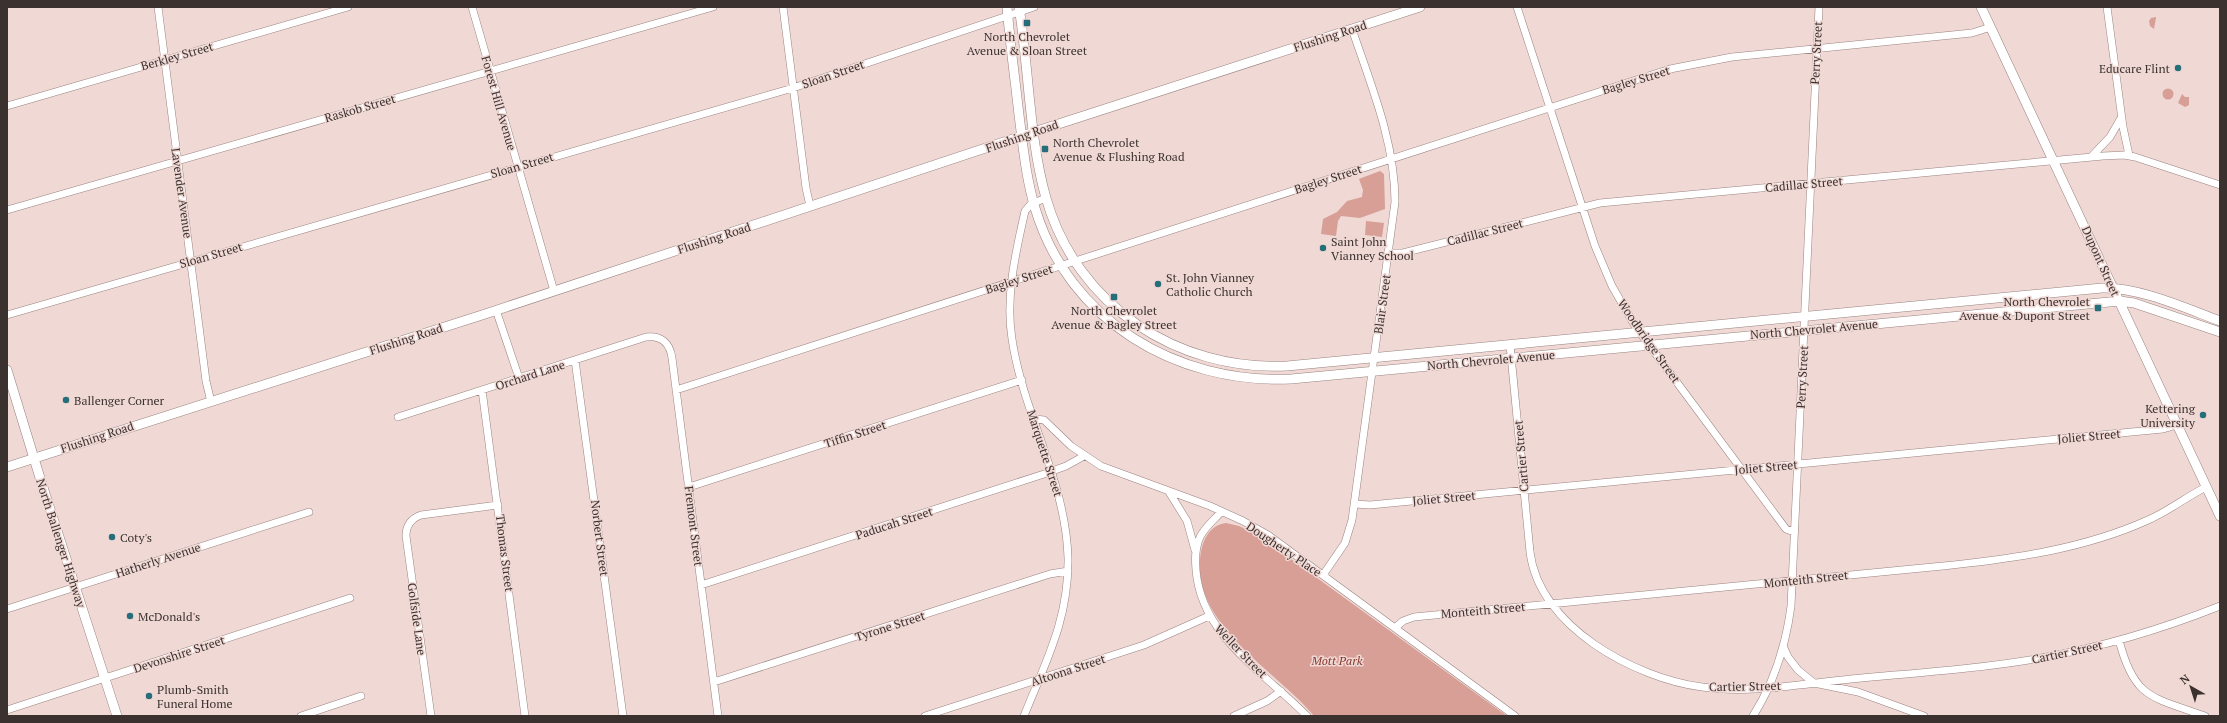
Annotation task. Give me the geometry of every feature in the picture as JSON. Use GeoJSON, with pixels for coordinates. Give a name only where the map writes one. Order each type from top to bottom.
{"type":"FeatureCollection","features":[{"type":"Feature","properties":{"kind":"street","name":"Lavender Avenue"},"geometry":{"type":"LineString","coordinates":[[158,7],[206,381],[211,402]]}},
{"type":"Feature","properties":{"kind":"street","name":"Berkley Street"},"geometry":{"type":"LineString","coordinates":[[7,106],[348,7]]}},
{"type":"Feature","properties":{"kind":"street","name":"Forest Hill Avenue"},"geometry":{"type":"LineString","coordinates":[[472,7],[554,292]]}},
{"type":"Feature","properties":{"kind":"street","name":"Raskob Street"},"geometry":{"type":"LineString","coordinates":[[7,210],[713,7]]}},
{"type":"Feature","properties":{"kind":"street"},"geometry":{"type":"LineString","coordinates":[[783,7],[806,188],[810,206]]}},
{"type":"Feature","properties":{"kind":"street","name":"Sloan Street"},"geometry":{"type":"LineString","coordinates":[[7,315],[793,88],[1007,11],[1034,7]]}},
{"type":"Feature","properties":{"kind":"street","name":"Flushing Road"},"geometry":{"type":"LineString","coordinates":[[7,467],[554,292],[1022,136],[1420,7]]}},
{"type":"Feature","properties":{"kind":"street","name":"Woodbridge Street"},"geometry":{"type":"LineString","coordinates":[[1517,7],[1604,270],[1625,311],[1743,469],[1783,526],[1794,532]]}},
{"type":"Feature","properties":{"kind":"street","name":"Perry Street"},"geometry":{"type":"LineString","coordinates":[[1754,716],[1769,687],[1783,646],[1789,620],[1798,464],[1819,7]]}},
{"type":"Feature","properties":{"kind":"street","name":"Dupont Street"},"geometry":{"type":"LineString","coordinates":[[1981,7],[2220,516]]}},
{"type":"Feature","properties":{"kind":"street"},"geometry":{"type":"LineString","coordinates":[[2107,7],[2121,118],[2130,155]]}},
{"type":"Feature","properties":{"kind":"street","name":"North Chevrolet Avenue"},"geometry":{"type":"LineString","coordinates":[[1019,9],[1035,132],[1046,198],[1057,228],[1075,261],[1101,294],[1132,322],[1167,342],[1209,358],[1237,364],[1273,366],[1375,358],[2114,288],[2141,294],[2220,321]]}},
{"type":"Feature","properties":{"kind":"street","name":"North Chevrolet Avenue"},"geometry":{"type":"LineString","coordinates":[[1007,11],[1022,136],[1033,203],[1046,237],[1062,265],[1090,302],[1125,333],[1166,357],[1206,371],[1240,378],[1268,380],[2120,301],[2134,303],[2220,332]]}},
{"type":"Feature","properties":{"kind":"street","name":"Bagley Street"},"geometry":{"type":"LineString","coordinates":[[676,390],[1658,72],[1695,62],[1816,48],[1972,33],[1991,27]]}},
{"type":"Feature","properties":{"kind":"street","name":"Blair Street"},"geometry":{"type":"LineString","coordinates":[[1323,575],[1348,537],[1355,504],[1395,202],[1392,158],[1379,111],[1352,29]]}},
{"type":"Feature","properties":{"kind":"street"},"geometry":{"type":"LineString","coordinates":[[2091,157],[2110,137],[2121,118]]}},
{"type":"Feature","properties":{"kind":"street","name":"Cadillac Street"},"geometry":{"type":"LineString","coordinates":[[1389,253],[1401,253],[1600,203],[2054,160],[2130,155],[2220,185]]}},
{"type":"Feature","properties":{"kind":"street"},"geometry":{"type":"LineString","coordinates":[[1033,203],[1046,198]]}},
{"type":"Feature","properties":{"kind":"street","name":"Marquette Street"},"geometry":{"type":"LineString","coordinates":[[1024,716],[1059,628],[1065,602],[1068,571],[1064,517],[1052,472],[1022,380],[1011,332],[1012,282],[1025,211],[1033,203]]}},
{"type":"Feature","properties":{"kind":"street"},"geometry":{"type":"LineString","coordinates":[[1953,303],[1954,316]]}},
{"type":"Feature","properties":{"kind":"street"},"geometry":{"type":"LineString","coordinates":[[496,310],[519,378]]}},
{"type":"Feature","properties":{"kind":"street","name":"Orchard Lane"},"geometry":{"type":"LineString","coordinates":[[398,417],[646,337],[655,336],[662,339]]}},
{"type":"Feature","properties":{"kind":"street","name":"Fremont Street"},"geometry":{"type":"LineString","coordinates":[[662,339],[670,350],[676,390],[718,716]]}},
{"type":"Feature","properties":{"kind":"street","name":"Cartier Street"},"geometry":{"type":"LineString","coordinates":[[1510,345],[1532,564],[1539,584],[1552,604],[1576,629],[1597,646],[1625,662],[1649,673],[1678,683],[1705,687],[1736,689],[1998,665],[2058,655],[2119,640],[2173,624],[2220,606]]}},
{"type":"Feature","properties":{"kind":"street"},"geometry":{"type":"LineString","coordinates":[[1206,371],[1209,358]]}},
{"type":"Feature","properties":{"kind":"street","name":"Norbert Street"},"geometry":{"type":"LineString","coordinates":[[575,360],[623,716]]}},
{"type":"Feature","properties":{"kind":"street","name":"North Ballenger Highway"},"geometry":{"type":"LineString","coordinates":[[7,370],[33,458],[117,716]]}},
{"type":"Feature","properties":{"kind":"street","name":"Tiffin Street"},"geometry":{"type":"LineString","coordinates":[[689,487],[1022,380]]}},
{"type":"Feature","properties":{"kind":"street","name":"Thomas Street"},"geometry":{"type":"LineString","coordinates":[[482,390],[525,716]]}},
{"type":"Feature","properties":{"kind":"street","name":"Dougherty Place"},"geometry":{"type":"LineString","coordinates":[[1034,419],[1044,420],[1065,441],[1084,456],[1112,471],[1222,512],[1268,535],[1515,716]]}},
{"type":"Feature","properties":{"kind":"street","name":"Joliet Street"},"geometry":{"type":"LineString","coordinates":[[1355,504],[1370,505],[2163,429],[2177,425]]}},
{"type":"Feature","properties":{"kind":"street","name":"Paducah Street"},"geometry":{"type":"LineString","coordinates":[[701,585],[1052,472],[1084,456]]}},
{"type":"Feature","properties":{"kind":"street","name":"Monteith Street"},"geometry":{"type":"LineString","coordinates":[[1395,628],[1402,622],[1414,617],[1985,562],[2063,547],[2111,534],[2143,522],[2206,487]]}},
{"type":"Feature","properties":{"kind":"street","name":"Weller Street"},"geometry":{"type":"LineString","coordinates":[[1169,492],[1186,521],[1196,550],[1198,587],[1209,616],[1230,643],[1307,716]]}},
{"type":"Feature","properties":{"kind":"street"},"geometry":{"type":"LineString","coordinates":[[404,516],[410,522],[421,515],[498,505]]}},
{"type":"Feature","properties":{"kind":"street","name":"Hatherly Avenue"},"geometry":{"type":"LineString","coordinates":[[7,609],[309,512]]}},
{"type":"Feature","properties":{"kind":"street","name":"Weller Street"},"geometry":{"type":"LineString","coordinates":[[1196,550],[1203,532],[1222,512]]}},
{"type":"Feature","properties":{"kind":"street","name":"Golfside Lane"},"geometry":{"type":"LineString","coordinates":[[410,522],[407,528],[406,536],[431,716]]}},
{"type":"Feature","properties":{"kind":"street","name":"Tyrone Street"},"geometry":{"type":"LineString","coordinates":[[714,682],[1050,574],[1068,571]]}},
{"type":"Feature","properties":{"kind":"street","name":"Devonshire Street"},"geometry":{"type":"LineString","coordinates":[[7,710],[350,598]]}},
{"type":"Feature","properties":{"kind":"street","name":"Altoona Street"},"geometry":{"type":"LineString","coordinates":[[924,716],[1144,645],[1209,616]]}},
{"type":"Feature","properties":{"kind":"street"},"geometry":{"type":"LineString","coordinates":[[2119,640],[2128,672],[2141,689],[2160,700],[2205,716]]}},
{"type":"Feature","properties":{"kind":"street"},"geometry":{"type":"LineString","coordinates":[[1783,646],[1788,657],[1798,670],[1814,683],[1858,692],[1924,716]]}},
{"type":"Feature","properties":{"kind":"street"},"geometry":{"type":"LineString","coordinates":[[1234,716],[1267,701],[1281,691]]}},
{"type":"Feature","properties":{"kind":"street"},"geometry":{"type":"LineString","coordinates":[[301,716],[360,696]]}},
{"type":"Feature","properties":{"kind":"green space"},"geometry":{"type":"Polygon","coordinates":[[[2156,17],[2154,29],[2150,26],[2149,21],[2151,18],[2156,17]]]}},
{"type":"Feature","properties":{"kind":"green space"},"geometry":{"type":"Polygon","coordinates":[[[2166,89],[2170,89],[2172,90],[2172,98],[2166,99],[2163,96],[2163,92],[2166,89]]]}},
{"type":"Feature","properties":{"kind":"green space"},"geometry":{"type":"Polygon","coordinates":[[[2182,94],[2185,97],[2189,97],[2189,105],[2185,107],[2178,103],[2182,94]]]}},
{"type":"Feature","properties":{"kind":"green space"},"geometry":{"type":"Polygon","coordinates":[[[1380,171],[1384,174],[1385,209],[1360,218],[1341,216],[1338,221],[1336,236],[1321,234],[1323,219],[1337,212],[1347,201],[1362,197],[1363,190],[1359,179],[1380,171]]]}},
{"type":"Feature","properties":{"kind":"green space"},"geometry":{"type":"Polygon","coordinates":[[[1366,221],[1384,223],[1382,237],[1365,235],[1366,221]]]}},
{"type":"Feature","properties":{"kind":"green space","name":"Mott Park"},"geometry":{"type":"Polygon","coordinates":[[[1226,523],[1239,526],[1258,535],[1507,716],[1314,716],[1237,642],[1219,621],[1206,598],[1200,574],[1202,547],[1205,538],[1213,528],[1226,523]]]}},
{"type":"Feature","properties":{"kind":"place","name":"North Chevrolet Avenue & Sloan Street"},"geometry":{"type":"Point","coordinates":[1027,23]}},
{"type":"Feature","properties":{"kind":"place","name":"Educare Flint"},"geometry":{"type":"Point","coordinates":[2178,68]}},
{"type":"Feature","properties":{"kind":"place","name":"North Chevrolet Avenue & Flushing Road"},"geometry":{"type":"Point","coordinates":[1045,149]}},
{"type":"Feature","properties":{"kind":"place","name":"Saint John Vianney School"},"geometry":{"type":"Point","coordinates":[1323,248]}},
{"type":"Feature","properties":{"kind":"place","name":"St. John Vianney Catholic Church"},"geometry":{"type":"Point","coordinates":[1158,284]}},
{"type":"Feature","properties":{"kind":"place","name":"North Chevrolet Avenue & Bagley Street"},"geometry":{"type":"Point","coordinates":[1114,297]}},
{"type":"Feature","properties":{"kind":"place","name":"North Chevrolet Avenue & Dupont Street"},"geometry":{"type":"Point","coordinates":[2098,308]}},
{"type":"Feature","properties":{"kind":"place","name":"Ballenger Corner"},"geometry":{"type":"Point","coordinates":[66,400]}},
{"type":"Feature","properties":{"kind":"place","name":"Kettering University"},"geometry":{"type":"Point","coordinates":[2203,415]}},
{"type":"Feature","properties":{"kind":"place","name":"Coty's"},"geometry":{"type":"Point","coordinates":[112,537]}},
{"type":"Feature","properties":{"kind":"place","name":"McDonald's"},"geometry":{"type":"Point","coordinates":[130,616]}},
{"type":"Feature","properties":{"kind":"place","name":"Plumb-Smith Funeral Home"},"geometry":{"type":"Point","coordinates":[149,696]}}]}
